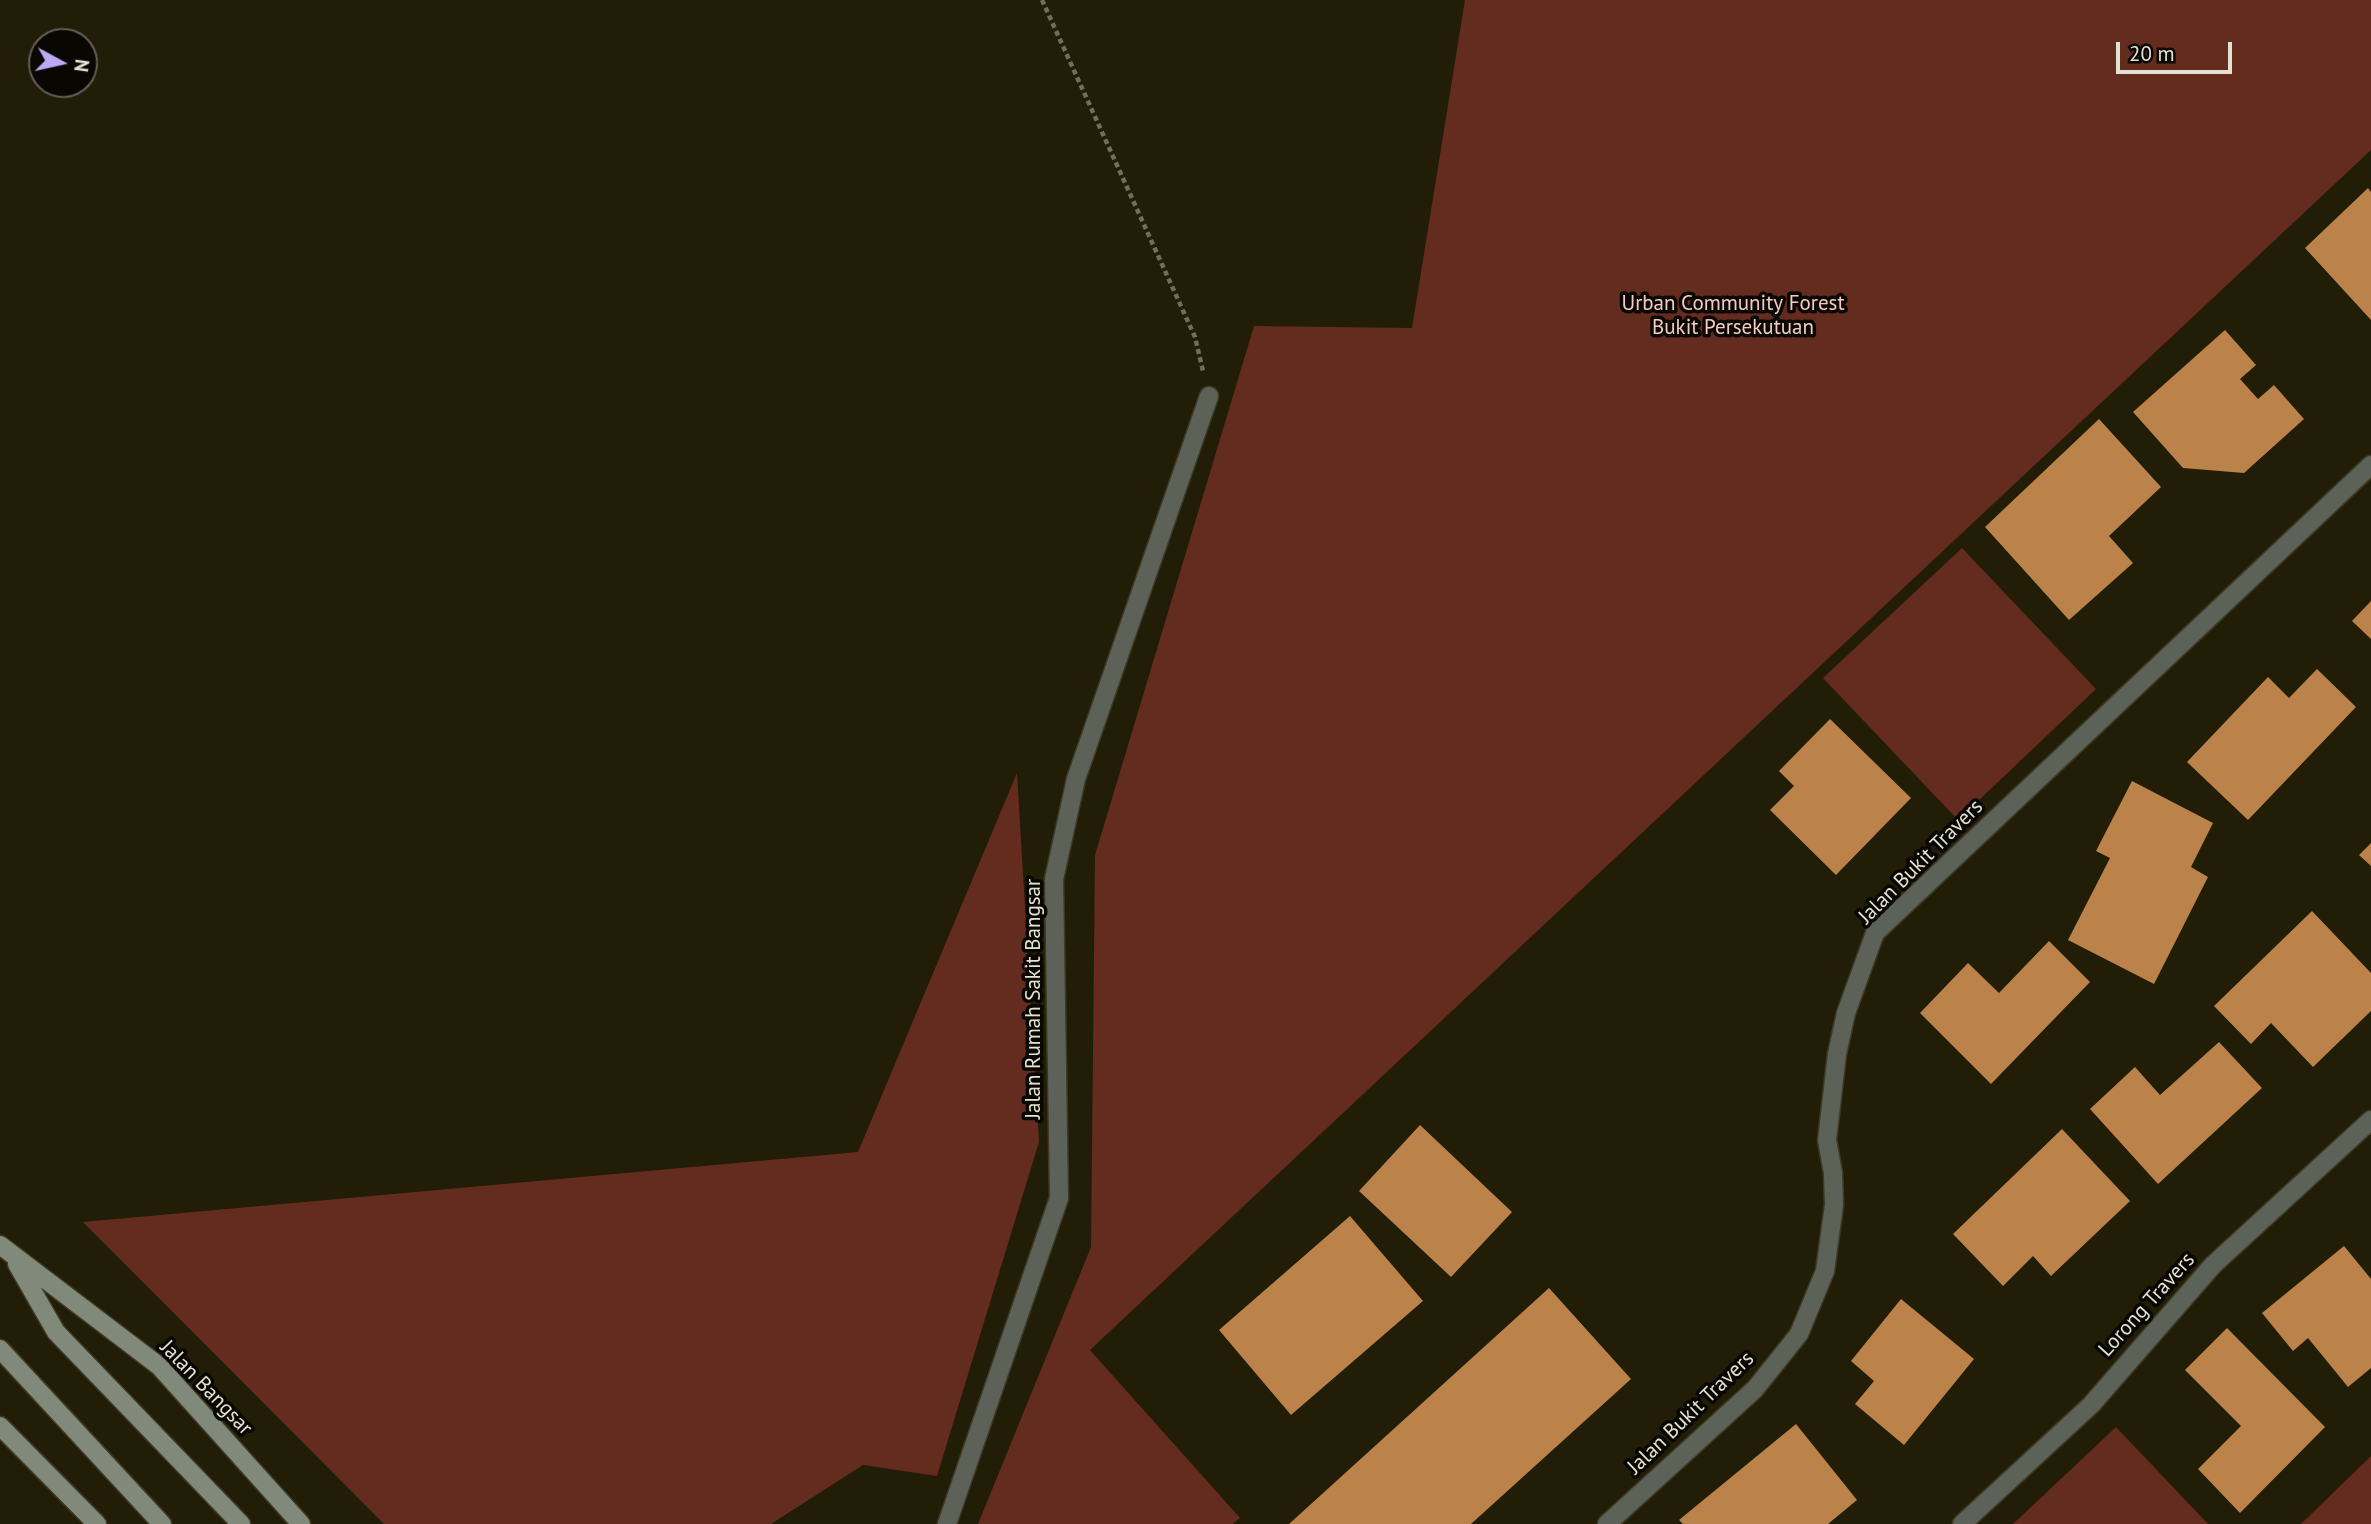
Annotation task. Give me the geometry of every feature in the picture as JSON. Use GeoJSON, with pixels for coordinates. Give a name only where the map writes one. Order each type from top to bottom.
{"type":"FeatureCollection","features":[{"type":"Feature","properties":{"kind":"main road","name":"Jalan Bangsar"},"geometry":{"type":"LineString","coordinates":[[0,1245],[13,1258],[159,1366],[300,1524]]}},
{"type":"Feature","properties":{"kind":"main road"},"geometry":{"type":"LineString","coordinates":[[13,1258],[56,1332],[241,1524]]}},
{"type":"Feature","properties":{"kind":"main road"},"geometry":{"type":"LineString","coordinates":[[0,1349],[162,1524]]}},
{"type":"Feature","properties":{"kind":"main road"},"geometry":{"type":"LineString","coordinates":[[0,1426],[97,1524]]}},
{"type":"Feature","properties":{"kind":"street","name":"Jalan Rumah Sakit Bangsar"},"geometry":{"type":"LineString","coordinates":[[947,1524],[1059,1198],[1054,879],[1076,779],[1209,396]]}},
{"type":"Feature","properties":{"kind":"street","name":"Jalan Bukit Travers"},"geometry":{"type":"LineString","coordinates":[[1607,1524],[1755,1389],[1799,1334],[1825,1271],[1834,1205],[1833,1173],[1827,1140],[1837,1055],[1846,1013],[1875,933],[2371,465]]}},
{"type":"Feature","properties":{"kind":"street","name":"Lorong Travers"},"geometry":{"type":"LineString","coordinates":[[1962,1524],[2091,1405],[2213,1265],[2371,1120]]}},
{"type":"Feature","properties":{"kind":"path"},"geometry":{"type":"LineString","coordinates":[[1042,0],[1195,337],[1209,396]]}},
{"type":"Feature","properties":{"kind":"green space","name":"Urban Community Forest Bukit Persekutuan"},"geometry":{"type":"Polygon","coordinates":[[[1465,0],[2371,0],[2371,150],[1090,1350],[1240,1518],[1233,1524],[978,1524],[1091,1247],[1095,855],[1254,326],[1412,328],[1465,0]]]}},
{"type":"Feature","properties":{"kind":"green space"},"geometry":{"type":"Polygon","coordinates":[[[1962,548],[2096,689],[1958,820],[1823,678],[1962,548]]]}},
{"type":"Feature","properties":{"kind":"green space"},"geometry":{"type":"Polygon","coordinates":[[[1017,773],[1039,1142],[937,1476],[863,1465],[771,1524],[384,1524],[83,1222],[858,1152],[1017,773]]]}},
{"type":"Feature","properties":{"kind":"green space"},"geometry":{"type":"Polygon","coordinates":[[[2116,1427],[2208,1524],[2013,1524],[2116,1427]]]}},
{"type":"Feature","properties":{"kind":"green space"},"geometry":{"type":"Polygon","coordinates":[[[2371,1456],[2371,1524],[2301,1524],[2371,1456]]]}},
{"type":"Feature","properties":{"kind":"building"},"geometry":{"type":"Polygon","coordinates":[[[2368,188],[2371,192],[2371,320],[2305,248],[2368,188]]]}},
{"type":"Feature","properties":{"kind":"building"},"geometry":{"type":"Polygon","coordinates":[[[2225,330],[2256,365],[2240,379],[2258,399],[2274,385],[2304,419],[2244,473],[2183,468],[2133,412],[2225,330]]]}},
{"type":"Feature","properties":{"kind":"building"},"geometry":{"type":"Polygon","coordinates":[[[2099,419],[2161,487],[2109,536],[2133,563],[2069,620],[1985,527],[2099,419]]]}},
{"type":"Feature","properties":{"kind":"building"},"geometry":{"type":"Polygon","coordinates":[[[2371,601],[2371,639],[2352,621],[2371,601]]]}},
{"type":"Feature","properties":{"kind":"building"},"geometry":{"type":"Polygon","coordinates":[[[2317,669],[2356,707],[2248,820],[2187,762],[2268,677],[2289,698],[2317,669]]]}},
{"type":"Feature","properties":{"kind":"building"},"geometry":{"type":"Polygon","coordinates":[[[1830,719],[1911,798],[1836,875],[1770,810],[1794,786],[1779,771],[1830,719]]]}},
{"type":"Feature","properties":{"kind":"building"},"geometry":{"type":"Polygon","coordinates":[[[2132,781],[2213,823],[2191,867],[2208,877],[2154,984],[2068,940],[2110,858],[2096,851],[2132,781]]]}},
{"type":"Feature","properties":{"kind":"building"},"geometry":{"type":"Polygon","coordinates":[[[2371,843],[2371,866],[2359,855],[2371,843]]]}},
{"type":"Feature","properties":{"kind":"building"},"geometry":{"type":"Polygon","coordinates":[[[2312,911],[2371,973],[2371,1011],[2313,1067],[2271,1023],[2251,1044],[2214,1006],[2312,911]]]}},
{"type":"Feature","properties":{"kind":"building"},"geometry":{"type":"Polygon","coordinates":[[[2049,941],[2090,982],[1991,1084],[1920,1013],[1968,963],[1999,993],[2049,941]]]}},
{"type":"Feature","properties":{"kind":"building"},"geometry":{"type":"Polygon","coordinates":[[[2219,1042],[2262,1088],[2158,1184],[2090,1109],[2135,1067],[2160,1095],[2219,1042]]]}},
{"type":"Feature","properties":{"kind":"building"},"geometry":{"type":"Polygon","coordinates":[[[1420,1125],[1512,1212],[1451,1277],[1359,1191],[1420,1125]]]}},
{"type":"Feature","properties":{"kind":"building"},"geometry":{"type":"Polygon","coordinates":[[[2062,1129],[2130,1201],[2051,1276],[2033,1256],[2003,1286],[1953,1234],[2062,1129]]]}},
{"type":"Feature","properties":{"kind":"building"},"geometry":{"type":"Polygon","coordinates":[[[1350,1216],[1423,1301],[1291,1415],[1219,1330],[1350,1216]]]}},
{"type":"Feature","properties":{"kind":"building"},"geometry":{"type":"Polygon","coordinates":[[[2344,1246],[2371,1279],[2371,1368],[2348,1387],[2308,1338],[2293,1351],[2262,1313],[2344,1246]]]}},
{"type":"Feature","properties":{"kind":"building"},"geometry":{"type":"Polygon","coordinates":[[[1549,1288],[1631,1379],[1471,1524],[1289,1524],[1549,1288]]]}},
{"type":"Feature","properties":{"kind":"building"},"geometry":{"type":"Polygon","coordinates":[[[1901,1299],[1974,1359],[1904,1445],[1855,1404],[1874,1381],[1851,1361],[1901,1299]]]}},
{"type":"Feature","properties":{"kind":"building"},"geometry":{"type":"Polygon","coordinates":[[[2227,1328],[2325,1427],[2240,1513],[2198,1469],[2241,1426],[2185,1370],[2227,1328]]]}},
{"type":"Feature","properties":{"kind":"building"},"geometry":{"type":"Polygon","coordinates":[[[1796,1424],[1857,1500],[1828,1524],[1683,1524],[1679,1520],[1796,1424]]]}}]}
